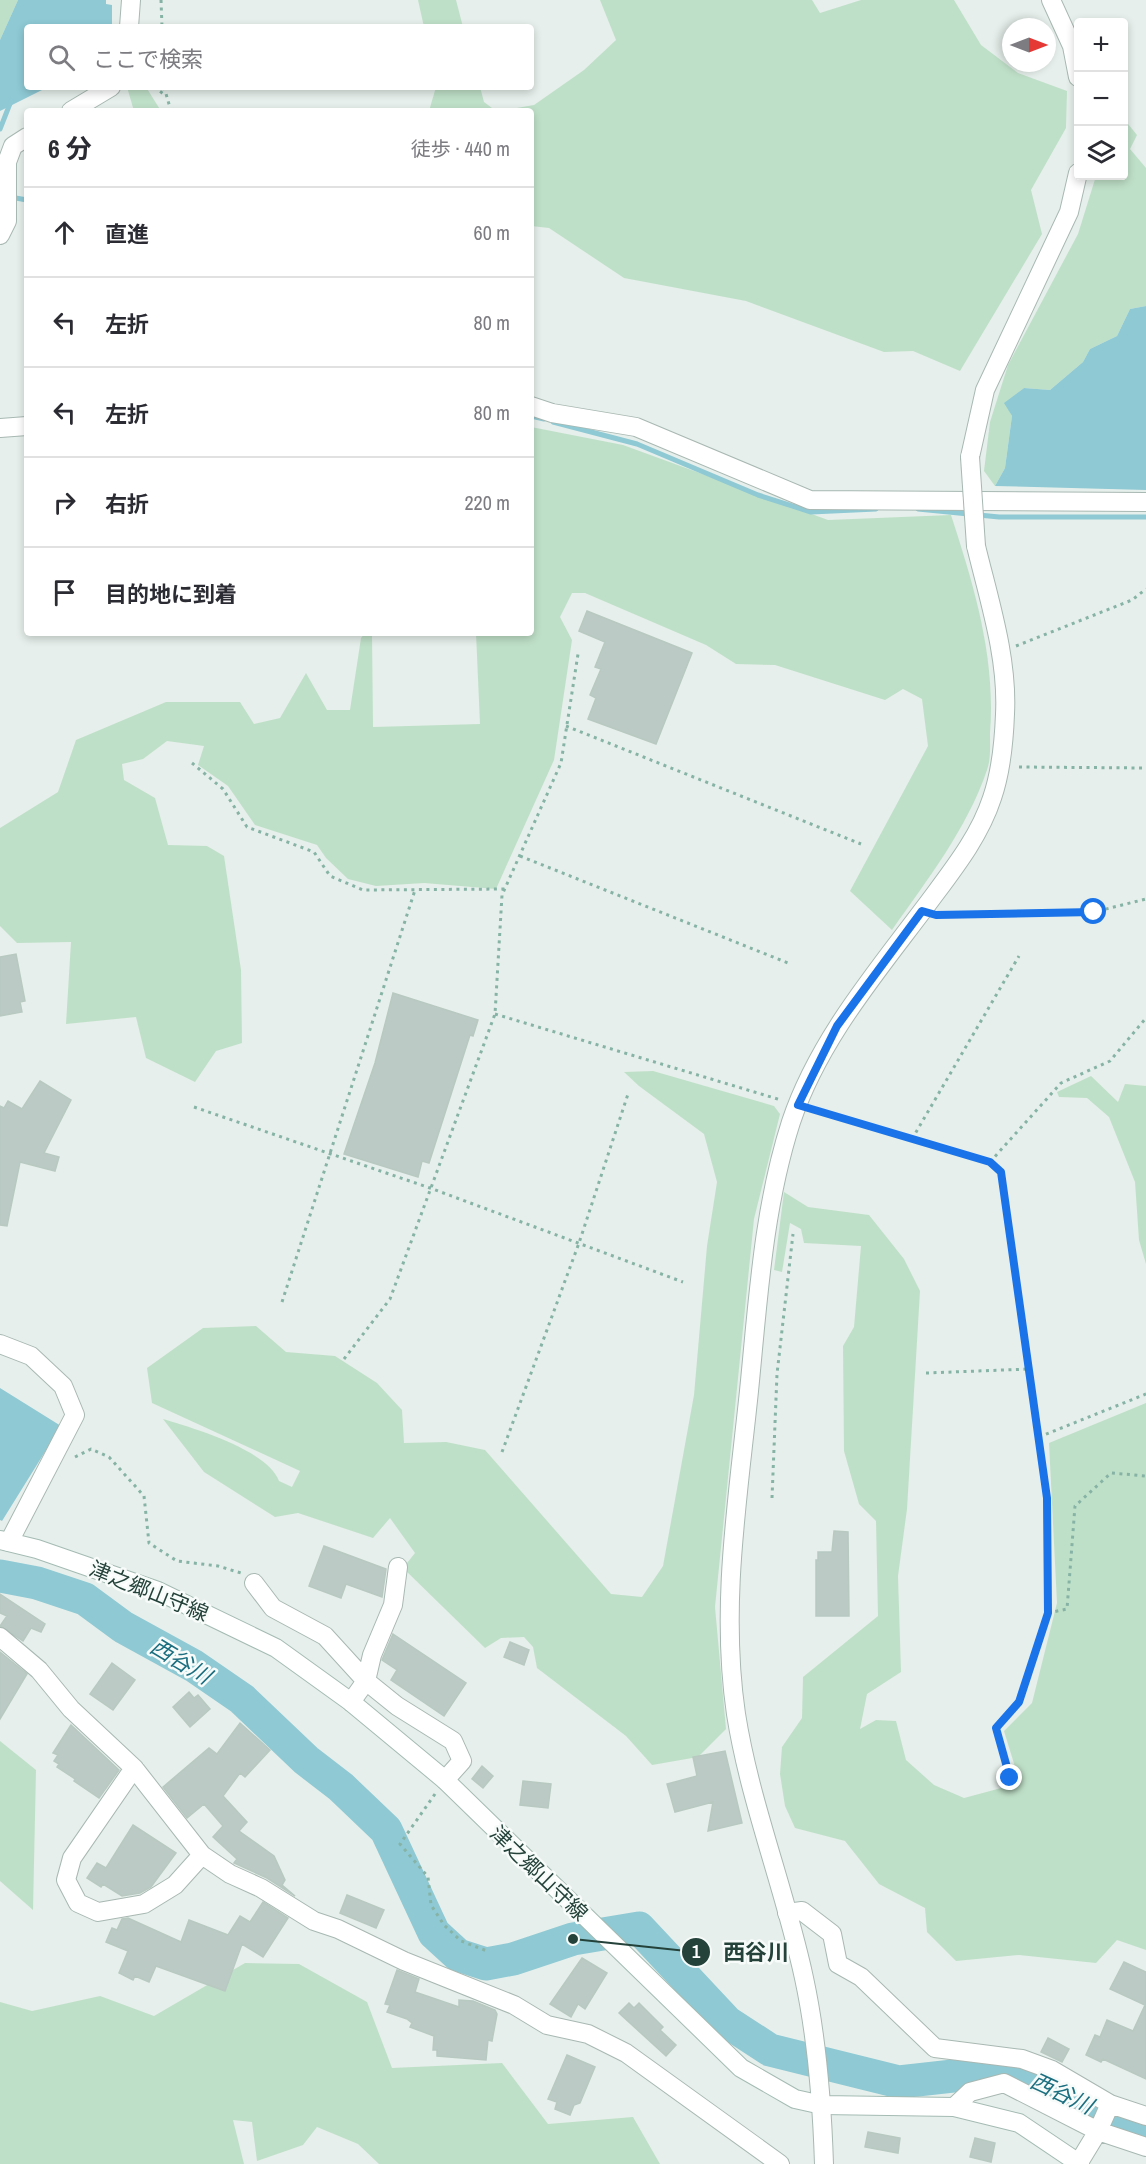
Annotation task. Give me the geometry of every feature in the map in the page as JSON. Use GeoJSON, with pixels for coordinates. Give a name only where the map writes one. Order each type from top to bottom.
{"type":"FeatureCollection","features":[{"type":"Feature","properties":{"kind":"street"},"geometry":{"type":"LineString","coordinates":[[129,24],[131,0]]}},
{"type":"Feature","properties":{"kind":"street"},"geometry":{"type":"LineString","coordinates":[[1051,0],[1072,46],[1077,72]]}},
{"type":"Feature","properties":{"kind":"street"},"geometry":{"type":"LineString","coordinates":[[76,108],[106,90]]}},
{"type":"Feature","properties":{"kind":"street"},"geometry":{"type":"LineString","coordinates":[[0,235],[7,221],[7,162],[13,146],[24,139]]}},
{"type":"Feature","properties":{"kind":"street"},"geometry":{"type":"LineString","coordinates":[[824,2164],[822,2105],[804,1980],[736,1716],[731,1657],[731,1561],[765,1241],[771,1198],[798,1105],[837,1026],[967,850],[992,800],[999,767],[1006,710],[1001,653],[976,546],[970,457],[984,390],[1069,212],[1076,180]]}},
{"type":"Feature","properties":{"kind":"street"},"geometry":{"type":"LineString","coordinates":[[534,407],[552,413],[636,427],[810,500],[1146,502]]}},
{"type":"Feature","properties":{"kind":"street"},"geometry":{"type":"LineString","coordinates":[[0,428],[24,426]]}},
{"type":"Feature","properties":{"kind":"street"},"geometry":{"type":"LineString","coordinates":[[0,1344],[31,1356],[63,1386],[75,1415],[4,1541]]}},
{"type":"Feature","properties":{"kind":"street","name":"津之郷山守線"},"geometry":{"type":"LineString","coordinates":[[4,1541],[95,1567],[158,1591],[276,1648],[351,1702],[445,1780],[741,2068],[795,2099],[822,2105],[954,2107],[1019,2123],[1079,2163]]}},
{"type":"Feature","properties":{"kind":"street"},"geometry":{"type":"LineString","coordinates":[[351,1702],[366,1681],[372,1655],[393,1605],[398,1567]]}},
{"type":"Feature","properties":{"kind":"street"},"geometry":{"type":"LineString","coordinates":[[254,1583],[273,1608],[325,1636],[366,1681],[397,1706],[453,1741],[462,1761],[445,1780]]}},
{"type":"Feature","properties":{"kind":"street"},"geometry":{"type":"LineString","coordinates":[[0,1637],[39,1670],[72,1709],[134,1768],[202,1855],[314,1921],[338,1929],[405,1961],[513,2005],[547,2025],[588,2034],[626,2053],[780,2164]]}},
{"type":"Feature","properties":{"kind":"street"},"geometry":{"type":"LineString","coordinates":[[134,1768],[72,1858],[66,1880],[78,1903],[98,1912],[144,1904],[175,1885],[202,1855]]}},
{"type":"Feature","properties":{"kind":"street"},"geometry":{"type":"LineString","coordinates":[[787,1913],[802,1911],[832,1934],[838,1964],[861,1977],[935,2048],[1022,2059],[1052,2070],[1110,2104],[1146,2116]]}},
{"type":"Feature","properties":{"kind":"street"},"geometry":{"type":"LineString","coordinates":[[954,2107],[970,2092],[1004,2082],[1098,2131],[1146,2147]]}},
{"type":"Feature","properties":{"kind":"street"},"geometry":{"type":"LineString","coordinates":[[1079,2163],[1098,2131],[1110,2104]]}},
{"type":"Feature","properties":{"kind":"path"},"geometry":{"type":"LineString","coordinates":[[161,0],[162,24]]}},
{"type":"Feature","properties":{"kind":"path"},"geometry":{"type":"LineString","coordinates":[[158,90],[165,95]]}},
{"type":"Feature","properties":{"kind":"path"},"geometry":{"type":"LineString","coordinates":[[164,90],[170,108]]}},
{"type":"Feature","properties":{"kind":"path"},"geometry":{"type":"LineString","coordinates":[[1001,653],[1132,600],[1146,589]]}},
{"type":"Feature","properties":{"kind":"path"},"geometry":{"type":"LineString","coordinates":[[344,1359],[390,1299],[495,1014],[505,889],[561,762],[578,654]]}},
{"type":"Feature","properties":{"kind":"path"},"geometry":{"type":"LineString","coordinates":[[566,726],[861,844]]}},
{"type":"Feature","properties":{"kind":"path"},"geometry":{"type":"LineString","coordinates":[[192,762],[224,789],[247,828],[314,852],[330,876],[363,890],[505,889]]}},
{"type":"Feature","properties":{"kind":"path"},"geometry":{"type":"LineString","coordinates":[[999,767],[1146,768]]}},
{"type":"Feature","properties":{"kind":"path"},"geometry":{"type":"LineString","coordinates":[[520,856],[788,963]]}},
{"type":"Feature","properties":{"kind":"path"},"geometry":{"type":"LineString","coordinates":[[282,1302],[415,890]]}},
{"type":"Feature","properties":{"kind":"path"},"geometry":{"type":"LineString","coordinates":[[922,911],[936,915],[1094,912],[1146,898]]}},
{"type":"Feature","properties":{"kind":"path"},"geometry":{"type":"LineString","coordinates":[[912,1139],[1019,956]]}},
{"type":"Feature","properties":{"kind":"path"},"geometry":{"type":"LineString","coordinates":[[495,1014],[990,1162],[1001,1172],[1047,1498],[1048,1613],[1019,1702],[996,1728],[1010,1778]]}},
{"type":"Feature","properties":{"kind":"path"},"geometry":{"type":"LineString","coordinates":[[990,1162],[1060,1083],[1110,1061],[1146,1018]]}},
{"type":"Feature","properties":{"kind":"path"},"geometry":{"type":"LineString","coordinates":[[502,1452],[579,1243],[628,1094]]}},
{"type":"Feature","properties":{"kind":"path"},"geometry":{"type":"LineString","coordinates":[[194,1107],[430,1188],[683,1282]]}},
{"type":"Feature","properties":{"kind":"path"},"geometry":{"type":"LineString","coordinates":[[772,1498],[777,1374],[793,1234]]}},
{"type":"Feature","properties":{"kind":"path"},"geometry":{"type":"LineString","coordinates":[[926,1373],[1029,1369]]}},
{"type":"Feature","properties":{"kind":"path"},"geometry":{"type":"LineString","coordinates":[[1039,1437],[1146,1394]]}},
{"type":"Feature","properties":{"kind":"path"},"geometry":{"type":"LineString","coordinates":[[70,1462],[91,1449],[109,1457],[144,1496],[149,1543],[177,1561],[237,1570],[254,1583]]}},
{"type":"Feature","properties":{"kind":"path"},"geometry":{"type":"LineString","coordinates":[[1048,1613],[1067,1609],[1076,1506],[1111,1473],[1146,1476]]}},
{"type":"Feature","properties":{"kind":"path"},"geometry":{"type":"LineString","coordinates":[[445,1780],[400,1844],[428,1876],[431,1905],[444,1925],[461,1941],[487,1951]]}},
{"type":"Feature","properties":{"kind":"green space"},"geometry":{"type":"Polygon","coordinates":[[[0,0],[18,0],[0,40],[0,0]]]}},
{"type":"Feature","properties":{"kind":"green space"},"geometry":{"type":"Polygon","coordinates":[[[418,0],[456,0],[462,24],[423,24],[418,0]]]}},
{"type":"Feature","properties":{"kind":"green space"},"geometry":{"type":"Polygon","coordinates":[[[600,0],[812,0],[820,13],[861,0],[954,0],[981,45],[1002,61],[1002,72],[1017,72],[1067,91],[1066,128],[1031,190],[1042,234],[960,371],[913,351],[884,352],[746,301],[624,278],[549,228],[534,226],[534,108],[517,108],[534,105],[584,70],[616,40],[600,0]]]}},
{"type":"Feature","properties":{"kind":"green space"},"geometry":{"type":"Polygon","coordinates":[[[128,90],[148,90],[159,108],[133,108],[128,90]]]}},
{"type":"Feature","properties":{"kind":"green space"},"geometry":{"type":"Polygon","coordinates":[[[435,90],[481,90],[484,102],[492,108],[430,108],[435,90]]]}},
{"type":"Feature","properties":{"kind":"green space"},"geometry":{"type":"Polygon","coordinates":[[[1128,124],[1137,135],[1130,149],[1146,168],[1146,306],[1130,309],[1117,336],[1090,349],[1083,362],[1050,390],[1024,388],[1005,403],[1012,416],[1005,468],[995,486],[984,471],[990,422],[1008,365],[1078,234],[1095,180],[1128,180],[1128,124]]]}},
{"type":"Feature","properties":{"kind":"green space"},"geometry":{"type":"Polygon","coordinates":[[[534,428],[623,445],[828,520],[951,515],[968,568],[986,649],[991,705],[989,761],[969,813],[932,873],[892,930],[850,891],[928,746],[922,699],[903,689],[885,700],[775,665],[736,664],[706,645],[585,593],[572,593],[560,617],[572,640],[554,760],[496,889],[424,883],[376,886],[348,879],[326,858],[317,845],[255,825],[228,786],[198,765],[204,746],[167,741],[143,759],[122,764],[124,780],[155,798],[168,845],[207,846],[224,856],[241,970],[242,1043],[216,1051],[195,1082],[146,1058],[136,1017],[66,1024],[71,942],[17,943],[0,926],[0,828],[58,792],[76,740],[166,702],[240,702],[254,724],[280,718],[306,673],[327,710],[350,710],[361,638],[372,636],[373,727],[480,724],[476,636],[534,636],[534,428]]]}},
{"type":"Feature","properties":{"kind":"green space"},"geometry":{"type":"Polygon","coordinates":[[[653,1071],[774,1106],[780,1114],[754,1219],[715,1607],[726,1729],[698,1757],[652,1765],[626,1736],[537,1668],[533,1647],[524,1637],[501,1638],[485,1648],[403,1568],[415,1553],[390,1518],[373,1538],[298,1513],[275,1517],[204,1472],[163,1419],[210,1434],[245,1450],[272,1470],[279,1481],[292,1487],[300,1471],[152,1403],[147,1368],[203,1328],[256,1326],[286,1352],[335,1356],[377,1383],[402,1410],[404,1443],[446,1442],[485,1450],[611,1594],[642,1597],[663,1566],[694,1395],[707,1246],[717,1182],[704,1134],[639,1086],[624,1072],[653,1071]]]}},
{"type":"Feature","properties":{"kind":"green space"},"geometry":{"type":"Polygon","coordinates":[[[1091,1076],[1118,1102],[1125,1084],[1146,1086],[1146,1264],[1139,1240],[1135,1182],[1109,1117],[1087,1098],[1059,1097],[1057,1092],[1091,1076]]]}},
{"type":"Feature","properties":{"kind":"green space"},"geometry":{"type":"Polygon","coordinates":[[[784,1192],[808,1207],[869,1215],[904,1259],[920,1291],[907,1509],[898,1576],[901,1672],[867,1694],[860,1729],[876,1720],[896,1721],[906,1760],[934,1785],[964,1798],[1020,1783],[1004,1731],[1032,1703],[1057,1603],[1049,1443],[1146,1403],[1146,1950],[1117,1940],[1096,1963],[1019,1955],[956,1961],[927,1932],[925,1908],[879,1884],[845,1841],[795,1828],[785,1806],[780,1774],[782,1747],[802,1718],[803,1677],[878,1616],[876,1521],[859,1504],[844,1451],[843,1346],[854,1327],[861,1246],[804,1243],[801,1229],[790,1223],[782,1272],[774,1270],[784,1192]]]}},
{"type":"Feature","properties":{"kind":"green space"},"geometry":{"type":"Polygon","coordinates":[[[0,1741],[36,1770],[33,1910],[0,1881],[0,1741]]]}},
{"type":"Feature","properties":{"kind":"green space"},"geometry":{"type":"Polygon","coordinates":[[[245,1963],[299,1964],[367,2002],[392,2068],[502,2063],[548,2124],[633,2117],[660,2164],[379,2164],[358,2144],[317,2127],[303,2145],[257,2161],[252,2122],[233,2120],[244,2164],[0,2164],[0,2002],[32,2011],[100,1996],[154,2016],[245,1963]]]}},
{"type":"Feature","properties":{"kind":"water"},"geometry":{"type":"Polygon","coordinates":[[[18,0],[106,0],[106,4],[112,5],[112,24],[24,24],[24,90],[42,90],[0,111],[0,40],[18,0]]]}},
{"type":"Feature","properties":{"kind":"water"},"geometry":{"type":"Polygon","coordinates":[[[1146,306],[1146,490],[995,486],[1005,468],[1012,416],[1004,403],[1024,388],[1050,390],[1083,362],[1090,349],[1117,336],[1130,309],[1146,306]]]}},
{"type":"Feature","properties":{"kind":"water"},"geometry":{"type":"Polygon","coordinates":[[[0,1388],[61,1426],[2,1521],[0,1520],[0,1388]]]}},
{"type":"Feature","properties":{"kind":"building"},"geometry":{"type":"Polygon","coordinates":[[[587,611],[692,653],[656,744],[588,719],[596,698],[590,695],[601,669],[595,667],[605,642],[579,631],[587,611]]]}},
{"type":"Feature","properties":{"kind":"building"},"geometry":{"type":"Polygon","coordinates":[[[16,954],[25,1001],[20,1002],[22,1012],[0,1016],[0,957],[16,954]]]}},
{"type":"Feature","properties":{"kind":"building"},"geometry":{"type":"Polygon","coordinates":[[[393,993],[478,1020],[473,1036],[470,1035],[429,1163],[422,1161],[418,1177],[344,1154],[375,1063],[393,993]]]}},
{"type":"Feature","properties":{"kind":"building"},"geometry":{"type":"Polygon","coordinates":[[[40,1081],[71,1100],[44,1153],[59,1157],[55,1171],[20,1162],[7,1226],[0,1225],[0,1106],[4,1108],[8,1101],[22,1109],[40,1081]]]}},
{"type":"Feature","properties":{"kind":"building"},"geometry":{"type":"Polygon","coordinates":[[[834,1531],[848,1532],[849,1616],[816,1616],[816,1560],[818,1560],[818,1552],[832,1552],[834,1531]]]}},
{"type":"Feature","properties":{"kind":"building"},"geometry":{"type":"Polygon","coordinates":[[[324,1546],[386,1569],[382,1597],[346,1584],[341,1598],[309,1586],[324,1546]]]}},
{"type":"Feature","properties":{"kind":"building"},"geometry":{"type":"Polygon","coordinates":[[[0,1594],[45,1624],[41,1632],[31,1628],[23,1641],[0,1626],[7,1616],[0,1613],[0,1594]]]}},
{"type":"Feature","properties":{"kind":"building"},"geometry":{"type":"Polygon","coordinates":[[[393,1634],[466,1683],[444,1716],[391,1680],[397,1670],[382,1660],[393,1634]]]}},
{"type":"Feature","properties":{"kind":"building"},"geometry":{"type":"Polygon","coordinates":[[[510,1642],[529,1650],[524,1665],[504,1657],[510,1642]]]}},
{"type":"Feature","properties":{"kind":"building"},"geometry":{"type":"Polygon","coordinates":[[[0,1652],[27,1674],[0,1719],[0,1652]]]}},
{"type":"Feature","properties":{"kind":"building"},"geometry":{"type":"Polygon","coordinates":[[[112,1663],[135,1680],[113,1710],[90,1694],[112,1663]]]}},
{"type":"Feature","properties":{"kind":"building"},"geometry":{"type":"Polygon","coordinates":[[[189,1692],[194,1698],[198,1695],[210,1709],[190,1727],[173,1707],[189,1692]]]}},
{"type":"Feature","properties":{"kind":"building"},"geometry":{"type":"Polygon","coordinates":[[[240,1723],[270,1750],[245,1777],[240,1773],[223,1796],[247,1822],[239,1831],[274,1856],[285,1880],[282,1885],[295,1896],[267,1878],[234,1863],[237,1859],[213,1837],[223,1826],[204,1804],[187,1818],[163,1787],[209,1748],[217,1754],[240,1723]]]}},
{"type":"Feature","properties":{"kind":"building"},"geometry":{"type":"Polygon","coordinates":[[[71,1725],[119,1770],[99,1798],[74,1781],[75,1779],[57,1767],[59,1764],[54,1761],[58,1755],[53,1753],[71,1725]]]}},
{"type":"Feature","properties":{"kind":"building"},"geometry":{"type":"Polygon","coordinates":[[[725,1751],[742,1823],[708,1831],[713,1802],[675,1812],[667,1784],[697,1776],[693,1757],[725,1751]]]}},
{"type":"Feature","properties":{"kind":"building"},"geometry":{"type":"Polygon","coordinates":[[[482,1766],[493,1776],[483,1788],[472,1779],[482,1766]]]}},
{"type":"Feature","properties":{"kind":"building"},"geometry":{"type":"Polygon","coordinates":[[[523,1781],[551,1784],[548,1808],[520,1805],[523,1781]]]}},
{"type":"Feature","properties":{"kind":"building"},"geometry":{"type":"Polygon","coordinates":[[[133,1825],[176,1853],[151,1887],[140,1893],[122,1896],[103,1884],[101,1887],[87,1878],[97,1863],[106,1868],[133,1825]]]}},
{"type":"Feature","properties":{"kind":"building"},"geometry":{"type":"Polygon","coordinates":[[[347,1895],[384,1910],[376,1928],[340,1913],[347,1895]]]}},
{"type":"Feature","properties":{"kind":"building"},"geometry":{"type":"Polygon","coordinates":[[[263,1902],[288,1918],[263,1957],[242,1944],[225,1991],[156,1966],[149,1982],[135,1976],[133,1980],[119,1973],[128,1951],[106,1942],[112,1928],[117,1930],[122,1919],[128,1918],[181,1942],[189,1920],[228,1935],[240,1916],[250,1922],[263,1902]]]}},
{"type":"Feature","properties":{"kind":"building"},"geometry":{"type":"Polygon","coordinates":[[[582,1958],[607,1973],[585,2009],[578,2004],[571,2017],[550,2004],[582,1958]]]}},
{"type":"Feature","properties":{"kind":"building"},"geometry":{"type":"Polygon","coordinates":[[[1124,1962],[1146,1972],[1146,2079],[1103,2059],[1101,2062],[1086,2055],[1095,2035],[1100,2037],[1107,2020],[1133,2031],[1145,2005],[1110,1989],[1124,1962]]]}},
{"type":"Feature","properties":{"kind":"building"},"geometry":{"type":"Polygon","coordinates":[[[397,1970],[419,1979],[415,1992],[459,2007],[459,2000],[473,2001],[495,2010],[497,2014],[492,2041],[488,2040],[486,2060],[437,2056],[437,2050],[433,2050],[434,2036],[410,2027],[412,2023],[407,2019],[387,2012],[390,2005],[385,2004],[397,1970]]]}},
{"type":"Feature","properties":{"kind":"building"},"geometry":{"type":"Polygon","coordinates":[[[629,2003],[634,2008],[639,2003],[663,2027],[660,2030],[676,2045],[666,2056],[619,2013],[629,2003]]]}},
{"type":"Feature","properties":{"kind":"building"},"geometry":{"type":"Polygon","coordinates":[[[1048,2038],[1069,2049],[1062,2062],[1041,2052],[1048,2038]]]}},
{"type":"Feature","properties":{"kind":"building"},"geometry":{"type":"Polygon","coordinates":[[[567,2055],[595,2067],[580,2103],[574,2105],[570,2115],[555,2109],[557,2102],[548,2099],[567,2055]]]}},
{"type":"Feature","properties":{"kind":"building"},"geometry":{"type":"Polygon","coordinates":[[[868,2132],[900,2138],[898,2153],[865,2147],[868,2132]]]}},
{"type":"Feature","properties":{"kind":"building"},"geometry":{"type":"Polygon","coordinates":[[[975,2138],[995,2143],[991,2162],[970,2157],[975,2138]]]}},
{"type":"Feature","properties":{"kind":"waterway"},"geometry":{"type":"LineString","coordinates":[[0,129],[11,101]]}},
{"type":"Feature","properties":{"kind":"waterway"},"geometry":{"type":"LineString","coordinates":[[10,197],[24,199]]}},
{"type":"Feature","properties":{"kind":"waterway"},"geometry":{"type":"LineString","coordinates":[[534,417],[544,419]]}},
{"type":"Feature","properties":{"kind":"waterway"},"geometry":{"type":"LineString","coordinates":[[553,422],[637,444],[758,495],[811,512],[876,509]]}},
{"type":"Feature","properties":{"kind":"waterway"},"geometry":{"type":"LineString","coordinates":[[918,509],[999,517],[1146,517]]}},
{"type":"Feature","properties":{"kind":"waterway","name":"西谷川"},"geometry":{"type":"LineString","coordinates":[[0,1576],[37,1583],[85,1599],[123,1627],[194,1666],[242,1699],[306,1760],[341,1787],[386,1830],[434,1933],[458,1955],[486,1964],[513,1959],[573,1939],[639,1928],[727,2022],[770,2050],[899,2082],[1007,2070],[1042,2079],[1137,2133],[1146,2135]]}},
{"type":"Feature","properties":{"kind":"place","name":"西谷川"},"geometry":{"type":"Point","coordinates":[573,1939]}},
{"type":"Feature","properties":{"kind":"route"},"geometry":{"type":"LineString","coordinates":[[1010,1778],[996,1728],[1019,1702],[1048,1613],[1047,1498],[1001,1172],[990,1162],[798,1105],[837,1026],[922,911],[936,915],[1094,912]]}}]}
